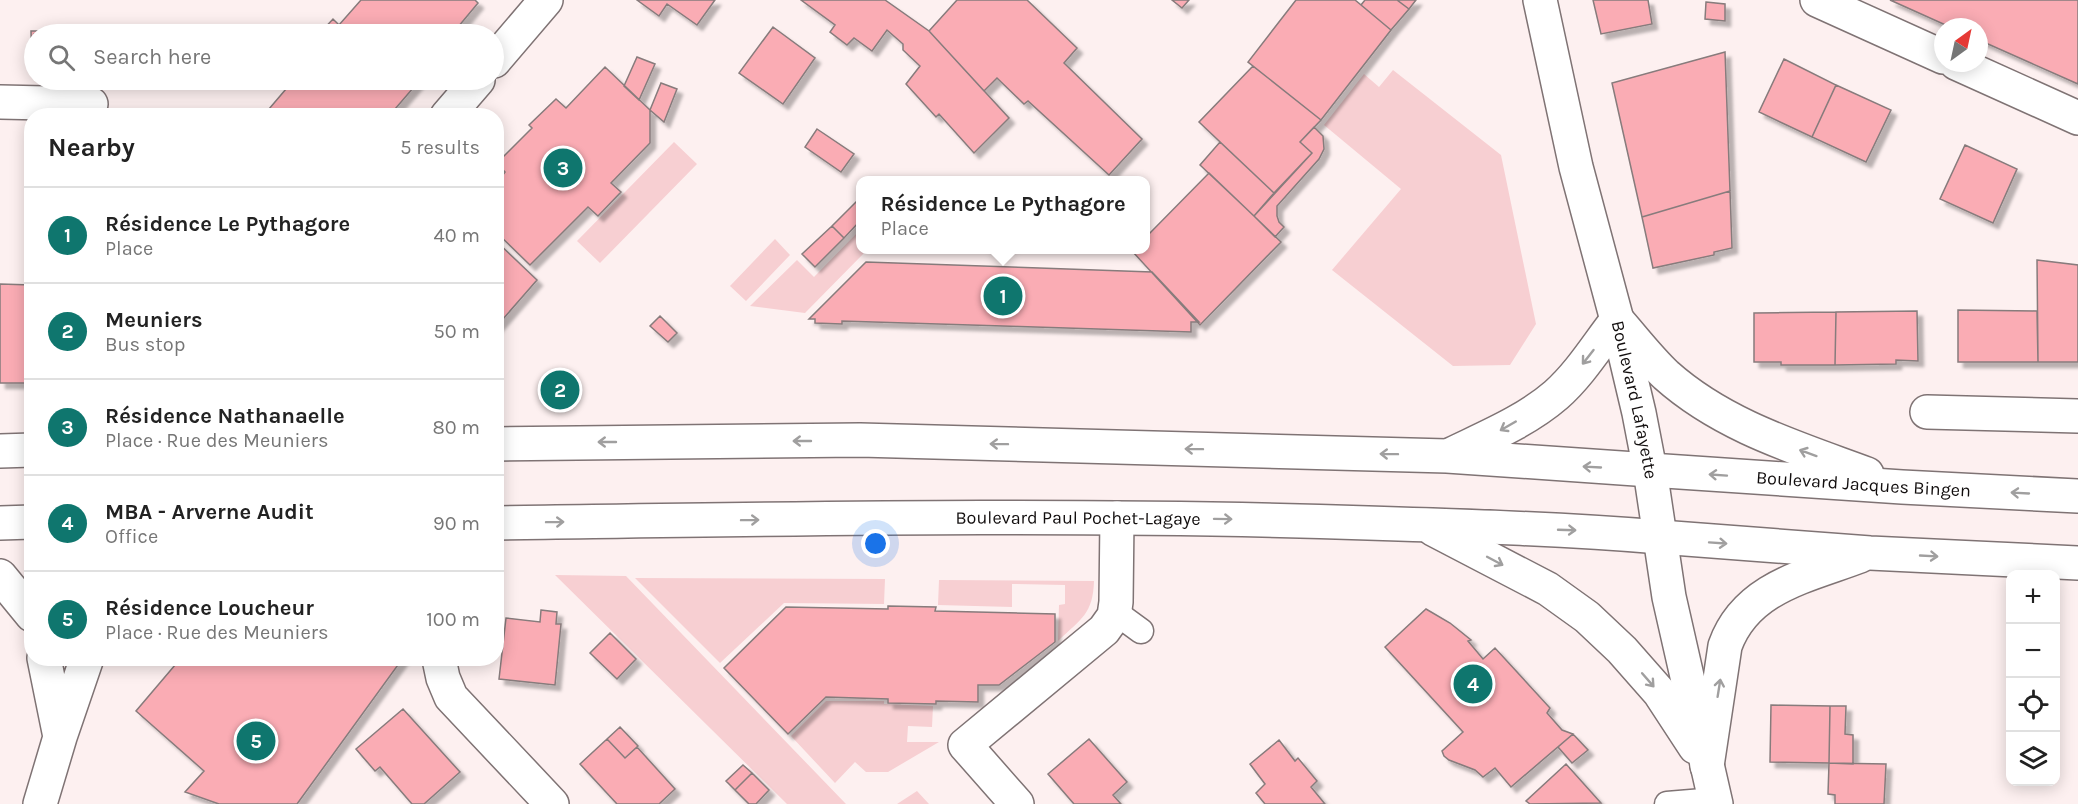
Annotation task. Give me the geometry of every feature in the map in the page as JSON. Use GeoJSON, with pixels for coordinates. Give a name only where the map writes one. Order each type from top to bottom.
{"type":"FeatureCollection","features":[{"type":"Feature","properties":{"kind":"main road"},"geometry":{"type":"LineString","coordinates":[[504,49],[546,0]]}},
{"type":"Feature","properties":{"kind":"main road","name":"Boulevard Lafayette"},"geometry":{"type":"LineString","coordinates":[[1540,0],[1576,167],[1617,320],[1650,470],[1669,597],[1715,802]]}},
{"type":"Feature","properties":{"kind":"main road"},"geometry":{"type":"LineString","coordinates":[[1817,0],[1934,53]]}},
{"type":"Feature","properties":{"kind":"main road"},"geometry":{"type":"LineString","coordinates":[[1976,72],[2078,118]]}},
{"type":"Feature","properties":{"kind":"main road"},"geometry":{"type":"LineString","coordinates":[[454,108],[469,90]]}},
{"type":"Feature","properties":{"kind":"main road"},"geometry":{"type":"LineString","coordinates":[[0,102],[92,104]]}},
{"type":"Feature","properties":{"kind":"main road"},"geometry":{"type":"LineString","coordinates":[[1447,456],[1529,415],[1557,394],[1617,320],[1666,375],[1724,415],[1764,436],[1902,487]]}},
{"type":"Feature","properties":{"kind":"main road"},"geometry":{"type":"LineString","coordinates":[[1927,412],[2078,416]]}},
{"type":"Feature","properties":{"kind":"main road"},"geometry":{"type":"LineString","coordinates":[[504,444],[860,440],[1447,456],[1650,470]]}},
{"type":"Feature","properties":{"kind":"main road"},"geometry":{"type":"LineString","coordinates":[[0,451],[24,450]]}},
{"type":"Feature","properties":{"kind":"main road","name":"Boulevard Jacques Bingen"},"geometry":{"type":"LineString","coordinates":[[1650,470],[2078,496]]}},
{"type":"Feature","properties":{"kind":"main road","name":"Boulevard Paul Pochet-Lagaye"},"geometry":{"type":"LineString","coordinates":[[504,523],[955,517],[1248,519],[1582,531],[1660,537]]}},
{"type":"Feature","properties":{"kind":"main road"},"geometry":{"type":"LineString","coordinates":[[1017,804],[964,745],[1104,630],[1114,616],[1117,518]]}},
{"type":"Feature","properties":{"kind":"main road"},"geometry":{"type":"LineString","coordinates":[[0,523],[24,522]]}},
{"type":"Feature","properties":{"kind":"main road"},"geometry":{"type":"LineString","coordinates":[[1425,525],[1548,589],[1587,617],[1622,650],[1659,692],[1707,766]]}},
{"type":"Feature","properties":{"kind":"main road"},"geometry":{"type":"LineString","coordinates":[[1660,537],[1870,553],[2078,563]]}},
{"type":"Feature","properties":{"kind":"main road"},"geometry":{"type":"LineString","coordinates":[[1707,766],[1725,646],[1738,618],[1753,603],[1775,588],[1870,553]]}},
{"type":"Feature","properties":{"kind":"main road"},"geometry":{"type":"LineString","coordinates":[[0,576],[24,605]]}},
{"type":"Feature","properties":{"kind":"main road"},"geometry":{"type":"LineString","coordinates":[[46,666],[60,737]]}},
{"type":"Feature","properties":{"kind":"main road"},"geometry":{"type":"LineString","coordinates":[[39,804],[84,666]]}},
{"type":"Feature","properties":{"kind":"main road"},"geometry":{"type":"LineString","coordinates":[[440,666],[442,678],[451,697],[552,804]]}},
{"type":"Feature","properties":{"kind":"lane"},"geometry":{"type":"LineString","coordinates":[[1114,612],[1141,631]]}},
{"type":"Feature","properties":{"kind":"lane"},"geometry":{"type":"LineString","coordinates":[[1667,804],[1715,802]]}},
{"type":"Feature","properties":{"kind":"shaded area"},"geometry":{"type":"Polygon","coordinates":[[[1393,70],[1501,155],[1536,324],[1510,365],[1453,366],[1332,270],[1401,189],[1324,125],[1364,74],[1379,87],[1393,70]]]}},
{"type":"Feature","properties":{"kind":"shaded area"},"geometry":{"type":"Polygon","coordinates":[[[674,142],[697,164],[600,263],[577,241],[674,142]]]}},
{"type":"Feature","properties":{"kind":"shaded area"},"geometry":{"type":"Polygon","coordinates":[[[856,234],[856,254],[863,254],[805,313],[750,306],[797,260],[814,277],[856,234]]]}},
{"type":"Feature","properties":{"kind":"shaded area"},"geometry":{"type":"Polygon","coordinates":[[[775,239],[790,255],[746,301],[730,286],[775,239]]]}},
{"type":"Feature","properties":{"kind":"shaded area"},"geometry":{"type":"Polygon","coordinates":[[[555,575],[626,576],[846,804],[787,804],[555,575]]]}},
{"type":"Feature","properties":{"kind":"shaded area"},"geometry":{"type":"Polygon","coordinates":[[[635,578],[885,579],[884,604],[784,603],[720,663],[635,578]]]}},
{"type":"Feature","properties":{"kind":"shaded area"},"geometry":{"type":"Polygon","coordinates":[[[939,580],[1094,581],[1088,609],[1058,641],[1059,605],[1065,604],[1065,585],[1012,584],[1012,607],[938,605],[939,580]]]}},
{"type":"Feature","properties":{"kind":"shaded area"},"geometry":{"type":"Polygon","coordinates":[[[826,701],[884,701],[884,704],[933,706],[932,727],[908,726],[907,742],[939,742],[888,772],[866,772],[855,762],[835,783],[791,736],[826,701]]]}},
{"type":"Feature","properties":{"kind":"shaded area"},"geometry":{"type":"Polygon","coordinates":[[[917,791],[929,804],[897,804],[917,791]]]}},
{"type":"Feature","properties":{"kind":"building"},"geometry":{"type":"Polygon","coordinates":[[[361,0],[475,0],[478,3],[460,24],[340,24],[361,0]]]}},
{"type":"Feature","properties":{"kind":"building"},"geometry":{"type":"Polygon","coordinates":[[[637,0],[715,0],[697,25],[667,4],[659,16],[637,0]]]}},
{"type":"Feature","properties":{"kind":"building"},"geometry":{"type":"Polygon","coordinates":[[[801,0],[885,0],[929,31],[1009,118],[974,153],[939,114],[936,117],[906,84],[920,66],[903,50],[903,44],[887,30],[872,51],[854,38],[847,45],[830,32],[835,25],[801,0]]]}},
{"type":"Feature","properties":{"kind":"building"},"geometry":{"type":"Polygon","coordinates":[[[957,0],[1027,0],[1077,48],[1064,63],[1142,139],[1109,175],[1028,101],[1024,104],[997,78],[984,91],[929,31],[957,0]]]}},
{"type":"Feature","properties":{"kind":"building"},"geometry":{"type":"Polygon","coordinates":[[[1172,0],[1189,0],[1182,8],[1172,0]]]}},
{"type":"Feature","properties":{"kind":"building"},"geometry":{"type":"Polygon","coordinates":[[[1296,0],[1355,0],[1391,30],[1321,120],[1248,62],[1296,0]]]}},
{"type":"Feature","properties":{"kind":"building"},"geometry":{"type":"Polygon","coordinates":[[[1365,0],[1397,0],[1409,9],[1391,30],[1361,5],[1365,0]]]}},
{"type":"Feature","properties":{"kind":"building"},"geometry":{"type":"Polygon","coordinates":[[[1397,0],[1416,0],[1409,9],[1397,0]]]}},
{"type":"Feature","properties":{"kind":"building"},"geometry":{"type":"Polygon","coordinates":[[[1593,0],[1648,0],[1652,24],[1601,34],[1593,0]]]}},
{"type":"Feature","properties":{"kind":"building"},"geometry":{"type":"Polygon","coordinates":[[[1890,0],[2078,0],[2078,84],[1988,44],[1988,18],[1934,20],[1890,0]]]}},
{"type":"Feature","properties":{"kind":"building"},"geometry":{"type":"Polygon","coordinates":[[[1706,2],[1725,4],[1725,21],[1705,19],[1706,2]]]}},
{"type":"Feature","properties":{"kind":"building"},"geometry":{"type":"Polygon","coordinates":[[[333,19],[338,24],[328,24],[333,19]]]}},
{"type":"Feature","properties":{"kind":"building"},"geometry":{"type":"Polygon","coordinates":[[[773,27],[815,58],[783,104],[739,73],[773,27]]]}},
{"type":"Feature","properties":{"kind":"building"},"geometry":{"type":"Polygon","coordinates":[[[1725,52],[1730,191],[1642,217],[1612,83],[1725,52]]]}},
{"type":"Feature","properties":{"kind":"building"},"geometry":{"type":"Polygon","coordinates":[[[637,57],[655,64],[639,100],[624,86],[637,57]]]}},
{"type":"Feature","properties":{"kind":"building"},"geometry":{"type":"Polygon","coordinates":[[[1784,59],[1836,85],[1812,137],[1759,112],[1784,59]]]}},
{"type":"Feature","properties":{"kind":"building"},"geometry":{"type":"Polygon","coordinates":[[[1253,66],[1321,120],[1300,142],[1312,153],[1274,193],[1199,122],[1253,66]]]}},
{"type":"Feature","properties":{"kind":"building"},"geometry":{"type":"Polygon","coordinates":[[[605,67],[650,110],[650,143],[611,183],[621,192],[598,216],[588,207],[530,265],[504,240],[504,156],[532,128],[529,125],[556,99],[566,108],[605,67]]]}},
{"type":"Feature","properties":{"kind":"building"},"geometry":{"type":"Polygon","coordinates":[[[661,83],[677,89],[664,122],[650,110],[661,83]]]}},
{"type":"Feature","properties":{"kind":"building"},"geometry":{"type":"Polygon","coordinates":[[[1836,85],[1891,110],[1866,162],[1812,137],[1836,85]]]}},
{"type":"Feature","properties":{"kind":"building"},"geometry":{"type":"Polygon","coordinates":[[[285,90],[411,90],[396,108],[270,108],[285,90]]]}},
{"type":"Feature","properties":{"kind":"building"},"geometry":{"type":"Polygon","coordinates":[[[1314,127],[1323,136],[1324,149],[1319,159],[1277,206],[1279,222],[1284,227],[1275,237],[1254,216],[1312,153],[1300,142],[1314,127]]]}},
{"type":"Feature","properties":{"kind":"building"},"geometry":{"type":"Polygon","coordinates":[[[817,129],[854,154],[841,172],[805,147],[817,129]]]}},
{"type":"Feature","properties":{"kind":"building"},"geometry":{"type":"Polygon","coordinates":[[[1220,142],[1274,193],[1254,216],[1200,165],[1220,142]]]}},
{"type":"Feature","properties":{"kind":"building"},"geometry":{"type":"Polygon","coordinates":[[[1965,145],[2017,169],[1993,223],[1940,199],[1965,145]]]}},
{"type":"Feature","properties":{"kind":"building"},"geometry":{"type":"Polygon","coordinates":[[[1209,173],[1281,242],[1200,325],[1135,254],[1150,254],[1150,233],[1209,173]]]}},
{"type":"Feature","properties":{"kind":"building"},"geometry":{"type":"Polygon","coordinates":[[[1730,191],[1732,248],[1714,252],[1714,255],[1653,268],[1642,217],[1730,191]]]}},
{"type":"Feature","properties":{"kind":"building"},"geometry":{"type":"Polygon","coordinates":[[[856,202],[856,225],[844,238],[832,226],[856,202]]]}},
{"type":"Feature","properties":{"kind":"building"},"geometry":{"type":"Polygon","coordinates":[[[832,226],[844,238],[815,267],[802,254],[832,226]]]}},
{"type":"Feature","properties":{"kind":"building"},"geometry":{"type":"Polygon","coordinates":[[[504,249],[537,280],[504,318],[504,249]]]}},
{"type":"Feature","properties":{"kind":"building"},"geometry":{"type":"Polygon","coordinates":[[[2037,260],[2078,265],[2078,362],[2038,362],[2037,260]]]}},
{"type":"Feature","properties":{"kind":"building"},"geometry":{"type":"Polygon","coordinates":[[[866,262],[1152,272],[1199,322],[1191,322],[1191,332],[842,321],[842,324],[815,323],[815,319],[809,319],[866,262]]]}},
{"type":"Feature","properties":{"kind":"building"},"geometry":{"type":"Polygon","coordinates":[[[0,284],[24,285],[24,383],[0,383],[0,284]]]}},
{"type":"Feature","properties":{"kind":"building"},"geometry":{"type":"Polygon","coordinates":[[[1958,310],[2037,311],[2038,362],[1958,362],[1958,310]]]}},
{"type":"Feature","properties":{"kind":"building"},"geometry":{"type":"Polygon","coordinates":[[[1917,311],[1918,361],[1896,360],[1896,364],[1835,365],[1836,312],[1917,311]]]}},
{"type":"Feature","properties":{"kind":"building"},"geometry":{"type":"Polygon","coordinates":[[[1836,312],[1835,365],[1781,365],[1781,362],[1754,362],[1754,313],[1836,312]]]}},
{"type":"Feature","properties":{"kind":"building"},"geometry":{"type":"Polygon","coordinates":[[[660,316],[677,333],[668,342],[650,326],[660,316]]]}},
{"type":"Feature","properties":{"kind":"building"},"geometry":{"type":"Polygon","coordinates":[[[888,606],[936,607],[935,611],[1055,614],[1055,642],[999,685],[978,685],[978,702],[888,703],[888,699],[826,697],[788,734],[724,668],[786,607],[888,609],[888,606]]]}},
{"type":"Feature","properties":{"kind":"building"},"geometry":{"type":"Polygon","coordinates":[[[1426,609],[1450,623],[1471,640],[1468,641],[1483,659],[1495,648],[1550,708],[1547,713],[1562,730],[1573,734],[1511,787],[1495,768],[1483,777],[1475,770],[1444,756],[1442,751],[1463,732],[1385,647],[1426,609]]]}},
{"type":"Feature","properties":{"kind":"building"},"geometry":{"type":"Polygon","coordinates":[[[541,610],[557,612],[556,624],[561,624],[555,685],[499,679],[500,666],[504,666],[506,618],[540,622],[541,610]]]}},
{"type":"Feature","properties":{"kind":"building"},"geometry":{"type":"Polygon","coordinates":[[[610,633],[636,659],[617,679],[590,653],[610,633]]]}},
{"type":"Feature","properties":{"kind":"building"},"geometry":{"type":"Polygon","coordinates":[[[174,666],[397,666],[297,804],[219,804],[185,792],[204,771],[136,711],[174,666]]]}},
{"type":"Feature","properties":{"kind":"building"},"geometry":{"type":"Polygon","coordinates":[[[1771,705],[1830,706],[1829,763],[1770,762],[1771,705]]]}},
{"type":"Feature","properties":{"kind":"building"},"geometry":{"type":"Polygon","coordinates":[[[1830,706],[1846,706],[1845,734],[1853,735],[1853,764],[1829,763],[1830,706]]]}},
{"type":"Feature","properties":{"kind":"building"},"geometry":{"type":"Polygon","coordinates":[[[403,709],[460,772],[424,804],[412,804],[380,767],[375,771],[356,749],[403,709]]]}},
{"type":"Feature","properties":{"kind":"building"},"geometry":{"type":"Polygon","coordinates":[[[620,727],[638,746],[625,758],[607,739],[620,727]]]}},
{"type":"Feature","properties":{"kind":"building"},"geometry":{"type":"Polygon","coordinates":[[[1573,734],[1588,750],[1572,763],[1558,747],[1573,734]]]}},
{"type":"Feature","properties":{"kind":"building"},"geometry":{"type":"Polygon","coordinates":[[[607,739],[625,758],[637,747],[675,789],[659,804],[617,804],[580,764],[607,739]]]}},
{"type":"Feature","properties":{"kind":"building"},"geometry":{"type":"Polygon","coordinates":[[[1089,739],[1127,782],[1113,795],[1121,804],[1074,804],[1048,774],[1089,739]]]}},
{"type":"Feature","properties":{"kind":"building"},"geometry":{"type":"Polygon","coordinates":[[[1279,740],[1295,761],[1298,758],[1317,781],[1311,787],[1325,804],[1265,804],[1256,793],[1265,784],[1250,764],[1279,740]]]}},
{"type":"Feature","properties":{"kind":"building"},"geometry":{"type":"Polygon","coordinates":[[[1829,763],[1886,764],[1884,804],[1835,804],[1835,795],[1828,794],[1829,763]]]}},
{"type":"Feature","properties":{"kind":"building"},"geometry":{"type":"Polygon","coordinates":[[[1566,764],[1601,803],[1530,804],[1526,801],[1566,764]]]}},
{"type":"Feature","properties":{"kind":"building"},"geometry":{"type":"Polygon","coordinates":[[[743,765],[752,773],[735,790],[726,781],[743,765]]]}},
{"type":"Feature","properties":{"kind":"building"},"geometry":{"type":"Polygon","coordinates":[[[752,773],[769,790],[756,804],[749,804],[735,790],[752,773]]]}},
{"type":"Feature","properties":{"kind":"place","name":"Résidence Nathanaelle"},"geometry":{"type":"Point","coordinates":[563,168]}},
{"type":"Feature","properties":{"kind":"place","name":"Résidence Le Pythagore"},"geometry":{"type":"Point","coordinates":[1003,296]}},
{"type":"Feature","properties":{"kind":"place","name":"Meuniers"},"geometry":{"type":"Point","coordinates":[560,390]}},
{"type":"Feature","properties":{"kind":"place","name":"MBA - Arverne Audit"},"geometry":{"type":"Point","coordinates":[1473,684]}},
{"type":"Feature","properties":{"kind":"place","name":"Résidence Loucheur"},"geometry":{"type":"Point","coordinates":[256,741]}}]}
